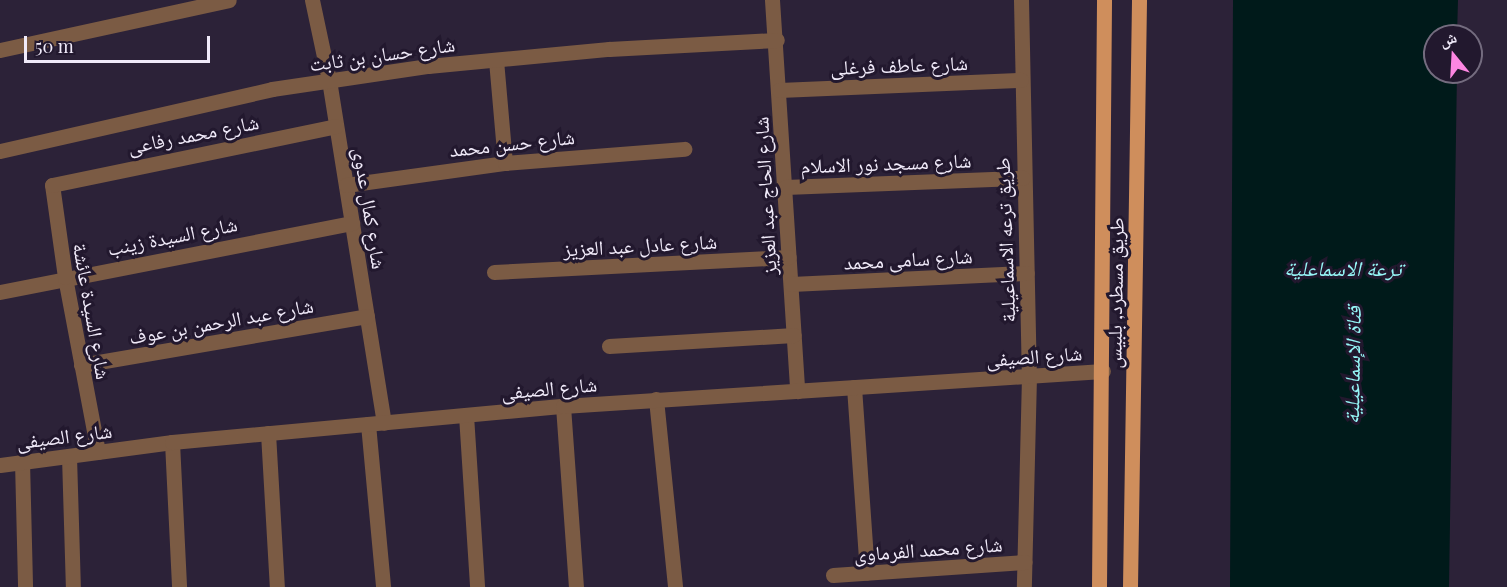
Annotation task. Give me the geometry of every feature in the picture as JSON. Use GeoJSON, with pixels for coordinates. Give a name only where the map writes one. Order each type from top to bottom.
{"type":"FeatureCollection","features":[{"type":"Feature","properties":{"kind":"main road","name":"طريق مسطرد, بلبيس"},"geometry":{"type":"LineString","coordinates":[[1099,587],[1103,371],[1104,0]]}},
{"type":"Feature","properties":{"kind":"main road","name":"طريق مسطرد, بلبيس"},"geometry":{"type":"LineString","coordinates":[[1130,587],[1139,0]]}},
{"type":"Feature","properties":{"kind":"street"},"geometry":{"type":"LineString","coordinates":[[0,50],[229,0]]}},
{"type":"Feature","properties":{"kind":"street","name":"شارع كمال عدوى"},"geometry":{"type":"LineString","coordinates":[[312,0],[329,80],[384,423]]}},
{"type":"Feature","properties":{"kind":"street","name":"شارع الحاج عبد العزيز"},"geometry":{"type":"LineString","coordinates":[[772,0],[777,40],[796,391]]}},
{"type":"Feature","properties":{"kind":"street","name":"طريق ترعه الاسماعيلية"},"geometry":{"type":"LineString","coordinates":[[1021,0],[1029,376],[1024,587]]}},
{"type":"Feature","properties":{"kind":"street","name":"شارع حسان بن ثابت"},"geometry":{"type":"LineString","coordinates":[[0,151],[252,94],[329,80],[495,60],[777,40]]}},
{"type":"Feature","properties":{"kind":"street"},"geometry":{"type":"LineString","coordinates":[[495,60],[505,163]]}},
{"type":"Feature","properties":{"kind":"street","name":"شارع عاطف فرغلى"},"geometry":{"type":"LineString","coordinates":[[779,90],[1021,80]]}},
{"type":"Feature","properties":{"kind":"street","name":"شارع محمد رفاعى"},"geometry":{"type":"LineString","coordinates":[[58,182],[336,126]]}},
{"type":"Feature","properties":{"kind":"street","name":"شارع حسن محمد"},"geometry":{"type":"LineString","coordinates":[[345,185],[505,163],[684,149]]}},
{"type":"Feature","properties":{"kind":"street","name":"شارع مسجد نور الاسلام"},"geometry":{"type":"LineString","coordinates":[[785,187],[1023,178]]}},
{"type":"Feature","properties":{"kind":"street","name":"شارع السيدة عائشة"},"geometry":{"type":"LineString","coordinates":[[58,182],[50,191],[98,452]]}},
{"type":"Feature","properties":{"kind":"street","name":"شارع السيدة زينب"},"geometry":{"type":"LineString","coordinates":[[0,292],[65,276],[352,223]]}},
{"type":"Feature","properties":{"kind":"street","name":"شارع عادل عبد العزيز"},"geometry":{"type":"LineString","coordinates":[[494,272],[789,257]]}},
{"type":"Feature","properties":{"kind":"street","name":"شارع سامى محمد"},"geometry":{"type":"LineString","coordinates":[[790,284],[1027,273]]}},
{"type":"Feature","properties":{"kind":"street","name":"شارع عبد الرحمن بن عوف"},"geometry":{"type":"LineString","coordinates":[[81,365],[367,316]]}},
{"type":"Feature","properties":{"kind":"street"},"geometry":{"type":"LineString","coordinates":[[609,346],[794,335]]}},
{"type":"Feature","properties":{"kind":"street","name":"شارع الصيفى"},"geometry":{"type":"LineString","coordinates":[[0,465],[172,442],[563,406],[1103,371]]}},
{"type":"Feature","properties":{"kind":"street"},"geometry":{"type":"LineString","coordinates":[[854,387],[867,573]]}},
{"type":"Feature","properties":{"kind":"street"},"geometry":{"type":"LineString","coordinates":[[656,399],[675,587]]}},
{"type":"Feature","properties":{"kind":"street"},"geometry":{"type":"LineString","coordinates":[[563,406],[576,587]]}},
{"type":"Feature","properties":{"kind":"street"},"geometry":{"type":"LineString","coordinates":[[466,415],[477,587]]}},
{"type":"Feature","properties":{"kind":"street"},"geometry":{"type":"LineString","coordinates":[[368,424],[383,587]]}},
{"type":"Feature","properties":{"kind":"street"},"geometry":{"type":"LineString","coordinates":[[268,433],[277,587]]}},
{"type":"Feature","properties":{"kind":"street"},"geometry":{"type":"LineString","coordinates":[[172,442],[179,587]]}},
{"type":"Feature","properties":{"kind":"street"},"geometry":{"type":"LineString","coordinates":[[69,456],[73,587]]}},
{"type":"Feature","properties":{"kind":"street"},"geometry":{"type":"LineString","coordinates":[[22,461],[25,587]]}},
{"type":"Feature","properties":{"kind":"street","name":"شارع محمد الفرماوى"},"geometry":{"type":"LineString","coordinates":[[833,575],[1025,562]]}},
{"type":"Feature","properties":{"kind":"water","name":"ترعة الاسماعلية"},"geometry":{"type":"Polygon","coordinates":[[[1233,0],[1458,0],[1457,24],[1423,24],[1423,84],[1457,84],[1449,587],[1230,587],[1233,0]]]}},
{"type":"Feature","properties":{"kind":"water label","name":"قناة الإسماعيلية"},"geometry":{"type":"Point","coordinates":[1351,365]}}]}
